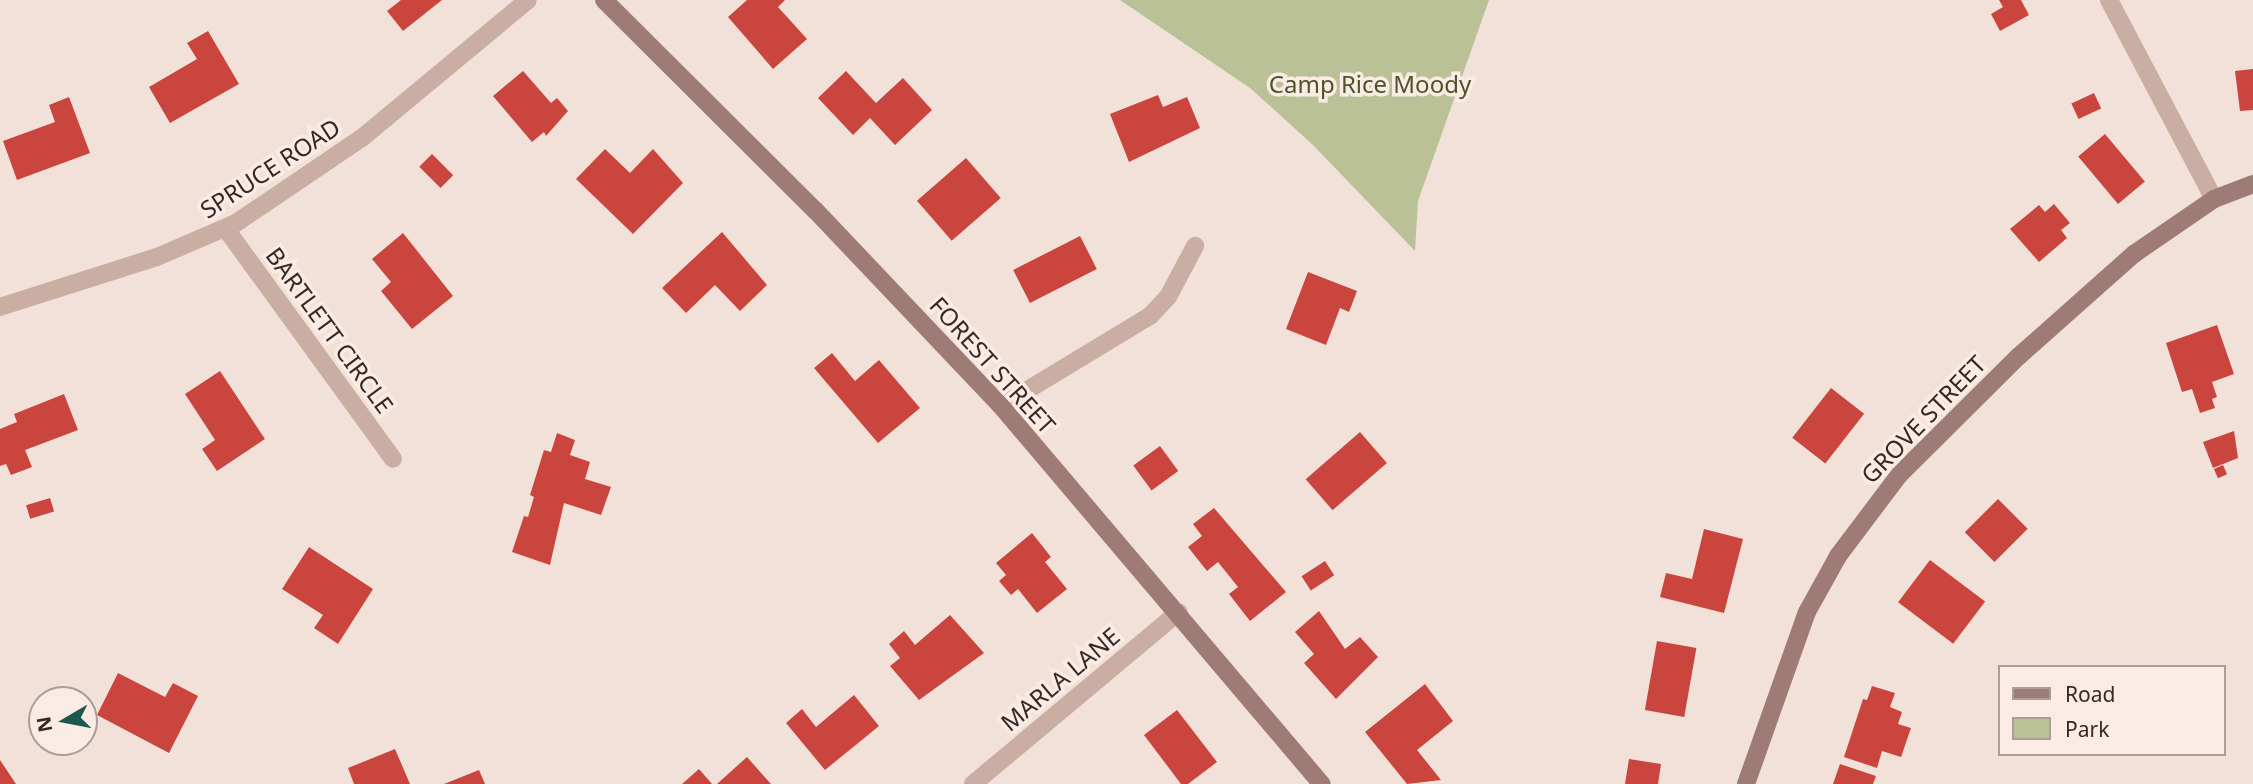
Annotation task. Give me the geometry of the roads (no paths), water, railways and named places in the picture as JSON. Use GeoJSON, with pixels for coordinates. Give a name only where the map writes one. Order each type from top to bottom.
{"type":"FeatureCollection","features":[{"type":"Feature","properties":{"kind":"street","name":"SPRUCE ROAD"},"geometry":{"type":"LineString","coordinates":[[0,306],[157,257],[226,229],[363,137],[528,0]]}},
{"type":"Feature","properties":{"kind":"street","name":"FOREST STREET"},"geometry":{"type":"LineString","coordinates":[[604,0],[815,209],[1002,406],[1322,784]]}},
{"type":"Feature","properties":{"kind":"street"},"geometry":{"type":"LineString","coordinates":[[2109,0],[2214,199]]}},
{"type":"Feature","properties":{"kind":"street","name":"GROVE STREET"},"geometry":{"type":"LineString","coordinates":[[1746,784],[1807,612],[1838,556],[1874,505],[1928,443],[2019,356],[2134,254],[2214,199],[2253,184]]}},
{"type":"Feature","properties":{"kind":"street","name":"BARTLETT CIRCLE"},"geometry":{"type":"LineString","coordinates":[[226,229],[393,459]]}},
{"type":"Feature","properties":{"kind":"street"},"geometry":{"type":"LineString","coordinates":[[1002,406],[1151,315],[1168,297],[1195,246]]}},
{"type":"Feature","properties":{"kind":"street","name":"MARLA LANE"},"geometry":{"type":"LineString","coordinates":[[973,784],[1179,612]]}},
{"type":"Feature","properties":{"kind":"park label","name":"Camp Rice Moody"},"geometry":{"type":"Point","coordinates":[1370,84]}}]}
